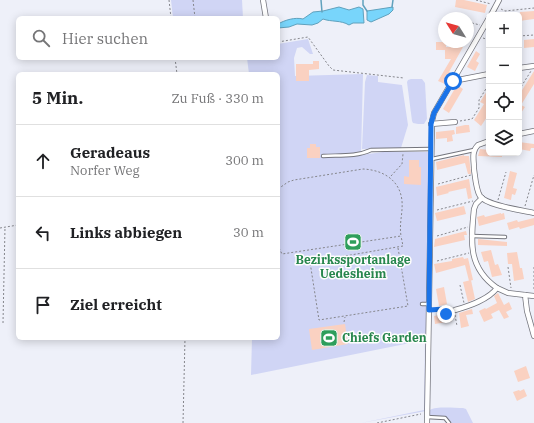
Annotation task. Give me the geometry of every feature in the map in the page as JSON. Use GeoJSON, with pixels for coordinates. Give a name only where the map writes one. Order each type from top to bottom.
{"type":"FeatureCollection","features":[{"type":"Feature","properties":{"kind":"street"},"geometry":{"type":"LineString","coordinates":[[263,0],[266,16]]}},
{"type":"Feature","properties":{"kind":"street"},"geometry":{"type":"LineString","coordinates":[[493,12],[499,0]]}},
{"type":"Feature","properties":{"kind":"street"},"geometry":{"type":"LineString","coordinates":[[427,423],[431,124],[434,113],[486,24]]}},
{"type":"Feature","properties":{"kind":"street"},"geometry":{"type":"LineString","coordinates":[[522,68],[532,66]]}},
{"type":"Feature","properties":{"kind":"street"},"geometry":{"type":"LineString","coordinates":[[453,81],[486,75]]}},
{"type":"Feature","properties":{"kind":"street"},"geometry":{"type":"LineString","coordinates":[[431,124],[455,122]]}},
{"type":"Feature","properties":{"kind":"street"},"geometry":{"type":"LineString","coordinates":[[522,133],[534,131]]}},
{"type":"Feature","properties":{"kind":"street"},"geometry":{"type":"LineString","coordinates":[[486,143],[478,145],[473,154],[475,174],[479,193],[482,198],[488,202],[534,213]]}},
{"type":"Feature","properties":{"kind":"street"},"geometry":{"type":"LineString","coordinates":[[482,198],[477,202],[474,208],[472,225],[472,252],[474,260],[481,273],[497,288],[512,294],[534,296]]}},
{"type":"Feature","properties":{"kind":"street"},"geometry":{"type":"LineString","coordinates":[[455,310],[488,296],[497,288]]}},
{"type":"Feature","properties":{"kind":"street"},"geometry":{"type":"LineString","coordinates":[[525,296],[525,303],[534,336]]}},
{"type":"Feature","properties":{"kind":"lane"},"geometry":{"type":"LineString","coordinates":[[323,156],[355,155],[371,150],[431,149]]}},
{"type":"Feature","properties":{"kind":"lane"},"geometry":{"type":"LineString","coordinates":[[431,159],[474,150]]}},
{"type":"Feature","properties":{"kind":"lane"},"geometry":{"type":"LineString","coordinates":[[472,236],[505,237]]}},
{"type":"Feature","properties":{"kind":"lane"},"geometry":{"type":"LineString","coordinates":[[422,304],[429,307]]}},
{"type":"Feature","properties":{"kind":"lane"},"geometry":{"type":"LineString","coordinates":[[427,415],[445,418],[449,423]]}},
{"type":"Feature","properties":{"kind":"path"},"geometry":{"type":"LineString","coordinates":[[169,0],[171,16]]}},
{"type":"Feature","properties":{"kind":"path"},"geometry":{"type":"LineString","coordinates":[[193,0],[194,16]]}},
{"type":"Feature","properties":{"kind":"path"},"geometry":{"type":"LineString","coordinates":[[476,0],[489,3],[505,12],[534,8]]}},
{"type":"Feature","properties":{"kind":"path"},"geometry":{"type":"LineString","coordinates":[[474,23],[484,28]]}},
{"type":"Feature","properties":{"kind":"path"},"geometry":{"type":"LineString","coordinates":[[479,36],[486,39]]}},
{"type":"Feature","properties":{"kind":"path"},"geometry":{"type":"LineString","coordinates":[[522,36],[534,36]]}},
{"type":"Feature","properties":{"kind":"path"},"geometry":{"type":"LineString","coordinates":[[280,42],[308,38],[333,70],[404,78]]}},
{"type":"Feature","properties":{"kind":"path"},"geometry":{"type":"LineString","coordinates":[[175,60],[176,72]]}},
{"type":"Feature","properties":{"kind":"path"},"geometry":{"type":"LineString","coordinates":[[522,86],[531,72],[532,66]]}},
{"type":"Feature","properties":{"kind":"path"},"geometry":{"type":"LineString","coordinates":[[455,122],[472,119],[479,108],[479,100],[486,89]]}},
{"type":"Feature","properties":{"kind":"path"},"geometry":{"type":"LineString","coordinates":[[390,177],[402,164],[403,150]]}},
{"type":"Feature","properties":{"kind":"path"},"geometry":{"type":"LineString","coordinates":[[280,187],[294,180],[363,169],[373,170],[390,177],[397,185],[401,193],[402,203],[400,226],[403,246],[310,262],[319,320],[408,306],[398,248]]}},
{"type":"Feature","properties":{"kind":"path"},"geometry":{"type":"LineString","coordinates":[[497,204],[506,172]]}},
{"type":"Feature","properties":{"kind":"path"},"geometry":{"type":"LineString","coordinates":[[438,184],[475,174]]}},
{"type":"Feature","properties":{"kind":"path"},"geometry":{"type":"LineString","coordinates":[[524,211],[534,175]]}},
{"type":"Feature","properties":{"kind":"path"},"geometry":{"type":"LineString","coordinates":[[437,210],[472,200],[477,202]]}},
{"type":"Feature","properties":{"kind":"path"},"geometry":{"type":"LineString","coordinates":[[0,228],[16,225]]}},
{"type":"Feature","properties":{"kind":"path"},"geometry":{"type":"LineString","coordinates":[[437,236],[472,225]]}},
{"type":"Feature","properties":{"kind":"path"},"geometry":{"type":"LineString","coordinates":[[3,323],[5,227]]}},
{"type":"Feature","properties":{"kind":"path"},"geometry":{"type":"LineString","coordinates":[[280,250],[282,254],[402,236]]}},
{"type":"Feature","properties":{"kind":"path"},"geometry":{"type":"LineString","coordinates":[[437,261],[472,252]]}},
{"type":"Feature","properties":{"kind":"path"},"geometry":{"type":"LineString","coordinates":[[508,267],[512,294]]}},
{"type":"Feature","properties":{"kind":"path"},"geometry":{"type":"LineString","coordinates":[[534,267],[534,296]]}},
{"type":"Feature","properties":{"kind":"path"},"geometry":{"type":"LineString","coordinates":[[460,285],[465,307]]}},
{"type":"Feature","properties":{"kind":"path"},"geometry":{"type":"LineString","coordinates":[[429,307],[439,310],[453,307],[455,310],[457,326]]}},
{"type":"Feature","properties":{"kind":"path"},"geometry":{"type":"LineString","coordinates":[[445,309],[446,314]]}},
{"type":"Feature","properties":{"kind":"path"},"geometry":{"type":"LineString","coordinates":[[439,310],[440,315]]}},
{"type":"Feature","properties":{"kind":"path"},"geometry":{"type":"LineString","coordinates":[[344,322],[346,316]]}},
{"type":"Feature","properties":{"kind":"path"},"geometry":{"type":"LineString","coordinates":[[183,423],[185,340]]}},
{"type":"Feature","properties":{"kind":"path"},"geometry":{"type":"LineString","coordinates":[[377,423],[427,415]]}},
{"type":"Feature","properties":{"kind":"shaded area"},"geometry":{"type":"Polygon","coordinates":[[[171,0],[242,0],[243,16],[173,16],[171,0]]]}},
{"type":"Feature","properties":{"kind":"shaded area","name":"Bezirkssportanlage Uedesheim"},"geometry":{"type":"Polygon","coordinates":[[[308,39],[313,54],[310,54],[302,47],[297,48],[294,58],[295,76],[363,74],[361,155],[383,152],[429,152],[426,411],[361,423],[424,410],[425,340],[251,375],[252,340],[280,340],[280,72],[249,72],[247,60],[280,60],[280,44],[308,39]]]}},
{"type":"Feature","properties":{"kind":"shaded area"},"geometry":{"type":"Polygon","coordinates":[[[367,75],[378,76],[378,82],[402,85],[408,125],[401,148],[362,149],[365,82],[367,75]]]}},
{"type":"Feature","properties":{"kind":"shaded area"},"geometry":{"type":"Polygon","coordinates":[[[411,79],[422,79],[425,83],[427,119],[424,124],[413,123],[412,121],[407,82],[411,79]]]}},
{"type":"Feature","properties":{"kind":"shaded area"},"geometry":{"type":"Polygon","coordinates":[[[429,363],[430,410],[441,408],[463,408],[466,409],[473,423],[451,423],[444,417],[428,415],[429,363]]]}},
{"type":"Feature","properties":{"kind":"water"},"geometry":{"type":"Polygon","coordinates":[[[339,7],[349,10],[359,7],[363,9],[364,23],[353,23],[349,25],[343,22],[323,19],[312,25],[297,24],[280,28],[280,23],[287,20],[297,18],[303,19],[313,12],[339,7]]]}},
{"type":"Feature","properties":{"kind":"water"},"geometry":{"type":"Polygon","coordinates":[[[393,7],[393,10],[389,14],[371,22],[367,20],[367,11],[393,7]]]}},
{"type":"Feature","properties":{"kind":"building"},"geometry":{"type":"Polygon","coordinates":[[[456,0],[464,0],[487,5],[485,13],[455,7],[456,0]]]}},
{"type":"Feature","properties":{"kind":"building"},"geometry":{"type":"Polygon","coordinates":[[[534,11],[534,19],[522,21],[522,12],[520,12],[534,11]]]}},
{"type":"Feature","properties":{"kind":"building"},"geometry":{"type":"Polygon","coordinates":[[[534,39],[534,47],[524,48],[524,40],[534,39]]]}},
{"type":"Feature","properties":{"kind":"building"},"geometry":{"type":"Polygon","coordinates":[[[436,42],[438,42],[438,48],[462,48],[449,72],[451,73],[445,84],[438,81],[451,59],[445,59],[445,50],[436,50],[436,42]]]}},
{"type":"Feature","properties":{"kind":"building"},"geometry":{"type":"Polygon","coordinates":[[[476,51],[480,54],[476,61],[479,63],[475,71],[467,67],[476,51]]]}},
{"type":"Feature","properties":{"kind":"building"},"geometry":{"type":"Polygon","coordinates":[[[313,61],[319,61],[319,69],[309,70],[309,81],[296,81],[296,64],[313,64],[313,61]]]}},
{"type":"Feature","properties":{"kind":"building"},"geometry":{"type":"Polygon","coordinates":[[[534,71],[534,84],[522,103],[522,90],[534,71]]]}},
{"type":"Feature","properties":{"kind":"building"},"geometry":{"type":"Polygon","coordinates":[[[457,85],[463,89],[449,113],[443,109],[457,85]]]}},
{"type":"Feature","properties":{"kind":"building"},"geometry":{"type":"Polygon","coordinates":[[[486,93],[486,118],[481,126],[474,120],[484,104],[480,102],[486,93]]]}},
{"type":"Feature","properties":{"kind":"building"},"geometry":{"type":"Polygon","coordinates":[[[469,125],[470,132],[456,134],[456,127],[469,125]]]}},
{"type":"Feature","properties":{"kind":"building"},"geometry":{"type":"Polygon","coordinates":[[[454,130],[455,134],[452,135],[453,141],[447,142],[447,138],[436,139],[436,132],[454,130]]]}},
{"type":"Feature","properties":{"kind":"building"},"geometry":{"type":"Polygon","coordinates":[[[522,142],[534,144],[534,148],[531,148],[530,151],[522,150],[522,142]]]}},
{"type":"Feature","properties":{"kind":"building"},"geometry":{"type":"Polygon","coordinates":[[[310,144],[316,144],[316,147],[320,147],[320,158],[307,158],[307,148],[310,148],[310,144]]]}},
{"type":"Feature","properties":{"kind":"building"},"geometry":{"type":"Polygon","coordinates":[[[480,149],[486,150],[486,156],[502,157],[478,156],[480,149]]]}},
{"type":"Feature","properties":{"kind":"building"},"geometry":{"type":"Polygon","coordinates":[[[464,155],[469,156],[471,174],[468,174],[465,163],[437,170],[436,162],[464,155]]]}},
{"type":"Feature","properties":{"kind":"building"},"geometry":{"type":"Polygon","coordinates":[[[409,160],[419,160],[419,167],[421,167],[421,185],[404,184],[404,176],[409,177],[409,160]]]}},
{"type":"Feature","properties":{"kind":"building"},"geometry":{"type":"Polygon","coordinates":[[[510,171],[517,173],[513,188],[517,189],[515,195],[512,194],[511,200],[504,198],[510,171]]]}},
{"type":"Feature","properties":{"kind":"building"},"geometry":{"type":"Polygon","coordinates":[[[469,179],[472,198],[468,199],[466,188],[437,196],[436,187],[469,179]]]}},
{"type":"Feature","properties":{"kind":"building"},"geometry":{"type":"Polygon","coordinates":[[[464,206],[466,214],[437,221],[435,213],[464,206]]]}},
{"type":"Feature","properties":{"kind":"building"},"geometry":{"type":"Polygon","coordinates":[[[504,213],[505,219],[479,226],[477,217],[484,215],[485,217],[504,213]]]}},
{"type":"Feature","properties":{"kind":"building"},"geometry":{"type":"Polygon","coordinates":[[[534,218],[534,225],[509,230],[507,223],[534,218]]]}},
{"type":"Feature","properties":{"kind":"building"},"geometry":{"type":"Polygon","coordinates":[[[466,231],[467,235],[464,235],[465,240],[434,247],[435,239],[466,231]]]}},
{"type":"Feature","properties":{"kind":"building"},"geometry":{"type":"Polygon","coordinates":[[[478,239],[507,242],[507,246],[478,245],[478,239]]]}},
{"type":"Feature","properties":{"kind":"building"},"geometry":{"type":"Polygon","coordinates":[[[491,250],[495,265],[498,264],[502,275],[492,277],[488,261],[484,262],[481,252],[491,250]]]}},
{"type":"Feature","properties":{"kind":"building"},"geometry":{"type":"Polygon","coordinates":[[[517,252],[524,279],[514,281],[512,264],[508,264],[507,253],[517,252]]]}},
{"type":"Feature","properties":{"kind":"building"},"geometry":{"type":"Polygon","coordinates":[[[463,257],[464,259],[468,258],[473,280],[469,281],[465,265],[436,273],[434,264],[452,261],[452,259],[463,257]]]}},
{"type":"Feature","properties":{"kind":"building"},"geometry":{"type":"Polygon","coordinates":[[[471,280],[475,299],[468,302],[463,282],[471,280]]]}},
{"type":"Feature","properties":{"kind":"building"},"geometry":{"type":"Polygon","coordinates":[[[444,287],[447,304],[439,306],[436,289],[444,287]]]}},
{"type":"Feature","properties":{"kind":"building"},"geometry":{"type":"Polygon","coordinates":[[[498,293],[504,305],[509,302],[512,309],[506,312],[509,317],[504,319],[499,310],[491,314],[493,318],[484,322],[479,311],[497,303],[494,296],[498,293]]]}},
{"type":"Feature","properties":{"kind":"building"},"geometry":{"type":"Polygon","coordinates":[[[472,309],[473,314],[466,315],[469,326],[461,328],[459,313],[472,309]]]}},
{"type":"Feature","properties":{"kind":"building"},"geometry":{"type":"Polygon","coordinates":[[[451,313],[452,321],[435,324],[434,316],[451,313]]]}},
{"type":"Feature","properties":{"kind":"building","name":"Chiefs Garden"},"geometry":{"type":"Polygon","coordinates":[[[345,324],[348,344],[312,350],[309,329],[345,324]]]}},
{"type":"Feature","properties":{"kind":"building"},"geometry":{"type":"Polygon","coordinates":[[[526,366],[530,378],[518,382],[514,371],[526,366]]]}},
{"type":"Feature","properties":{"kind":"building"},"geometry":{"type":"Polygon","coordinates":[[[524,389],[527,396],[517,401],[513,392],[524,389]]]}},
{"type":"Feature","properties":{"kind":"waterway"},"geometry":{"type":"LineString","coordinates":[[321,0],[322,12]]}},
{"type":"Feature","properties":{"kind":"waterway"},"geometry":{"type":"LineString","coordinates":[[363,0],[363,5],[367,11]]}},
{"type":"Feature","properties":{"kind":"waterway"},"geometry":{"type":"LineString","coordinates":[[392,7],[393,0]]}},
{"type":"Feature","properties":{"kind":"place","name":"Bezirkssportanlage Uedesheim"},"geometry":{"type":"Point","coordinates":[353,242]}},
{"type":"Feature","properties":{"kind":"place","name":"Chiefs Garden"},"geometry":{"type":"Point","coordinates":[329,338]}},
{"type":"Feature","properties":{"kind":"route"},"geometry":{"type":"LineString","coordinates":[[446,314],[445,309],[429,310],[431,124],[434,113],[453,81]]}}]}
